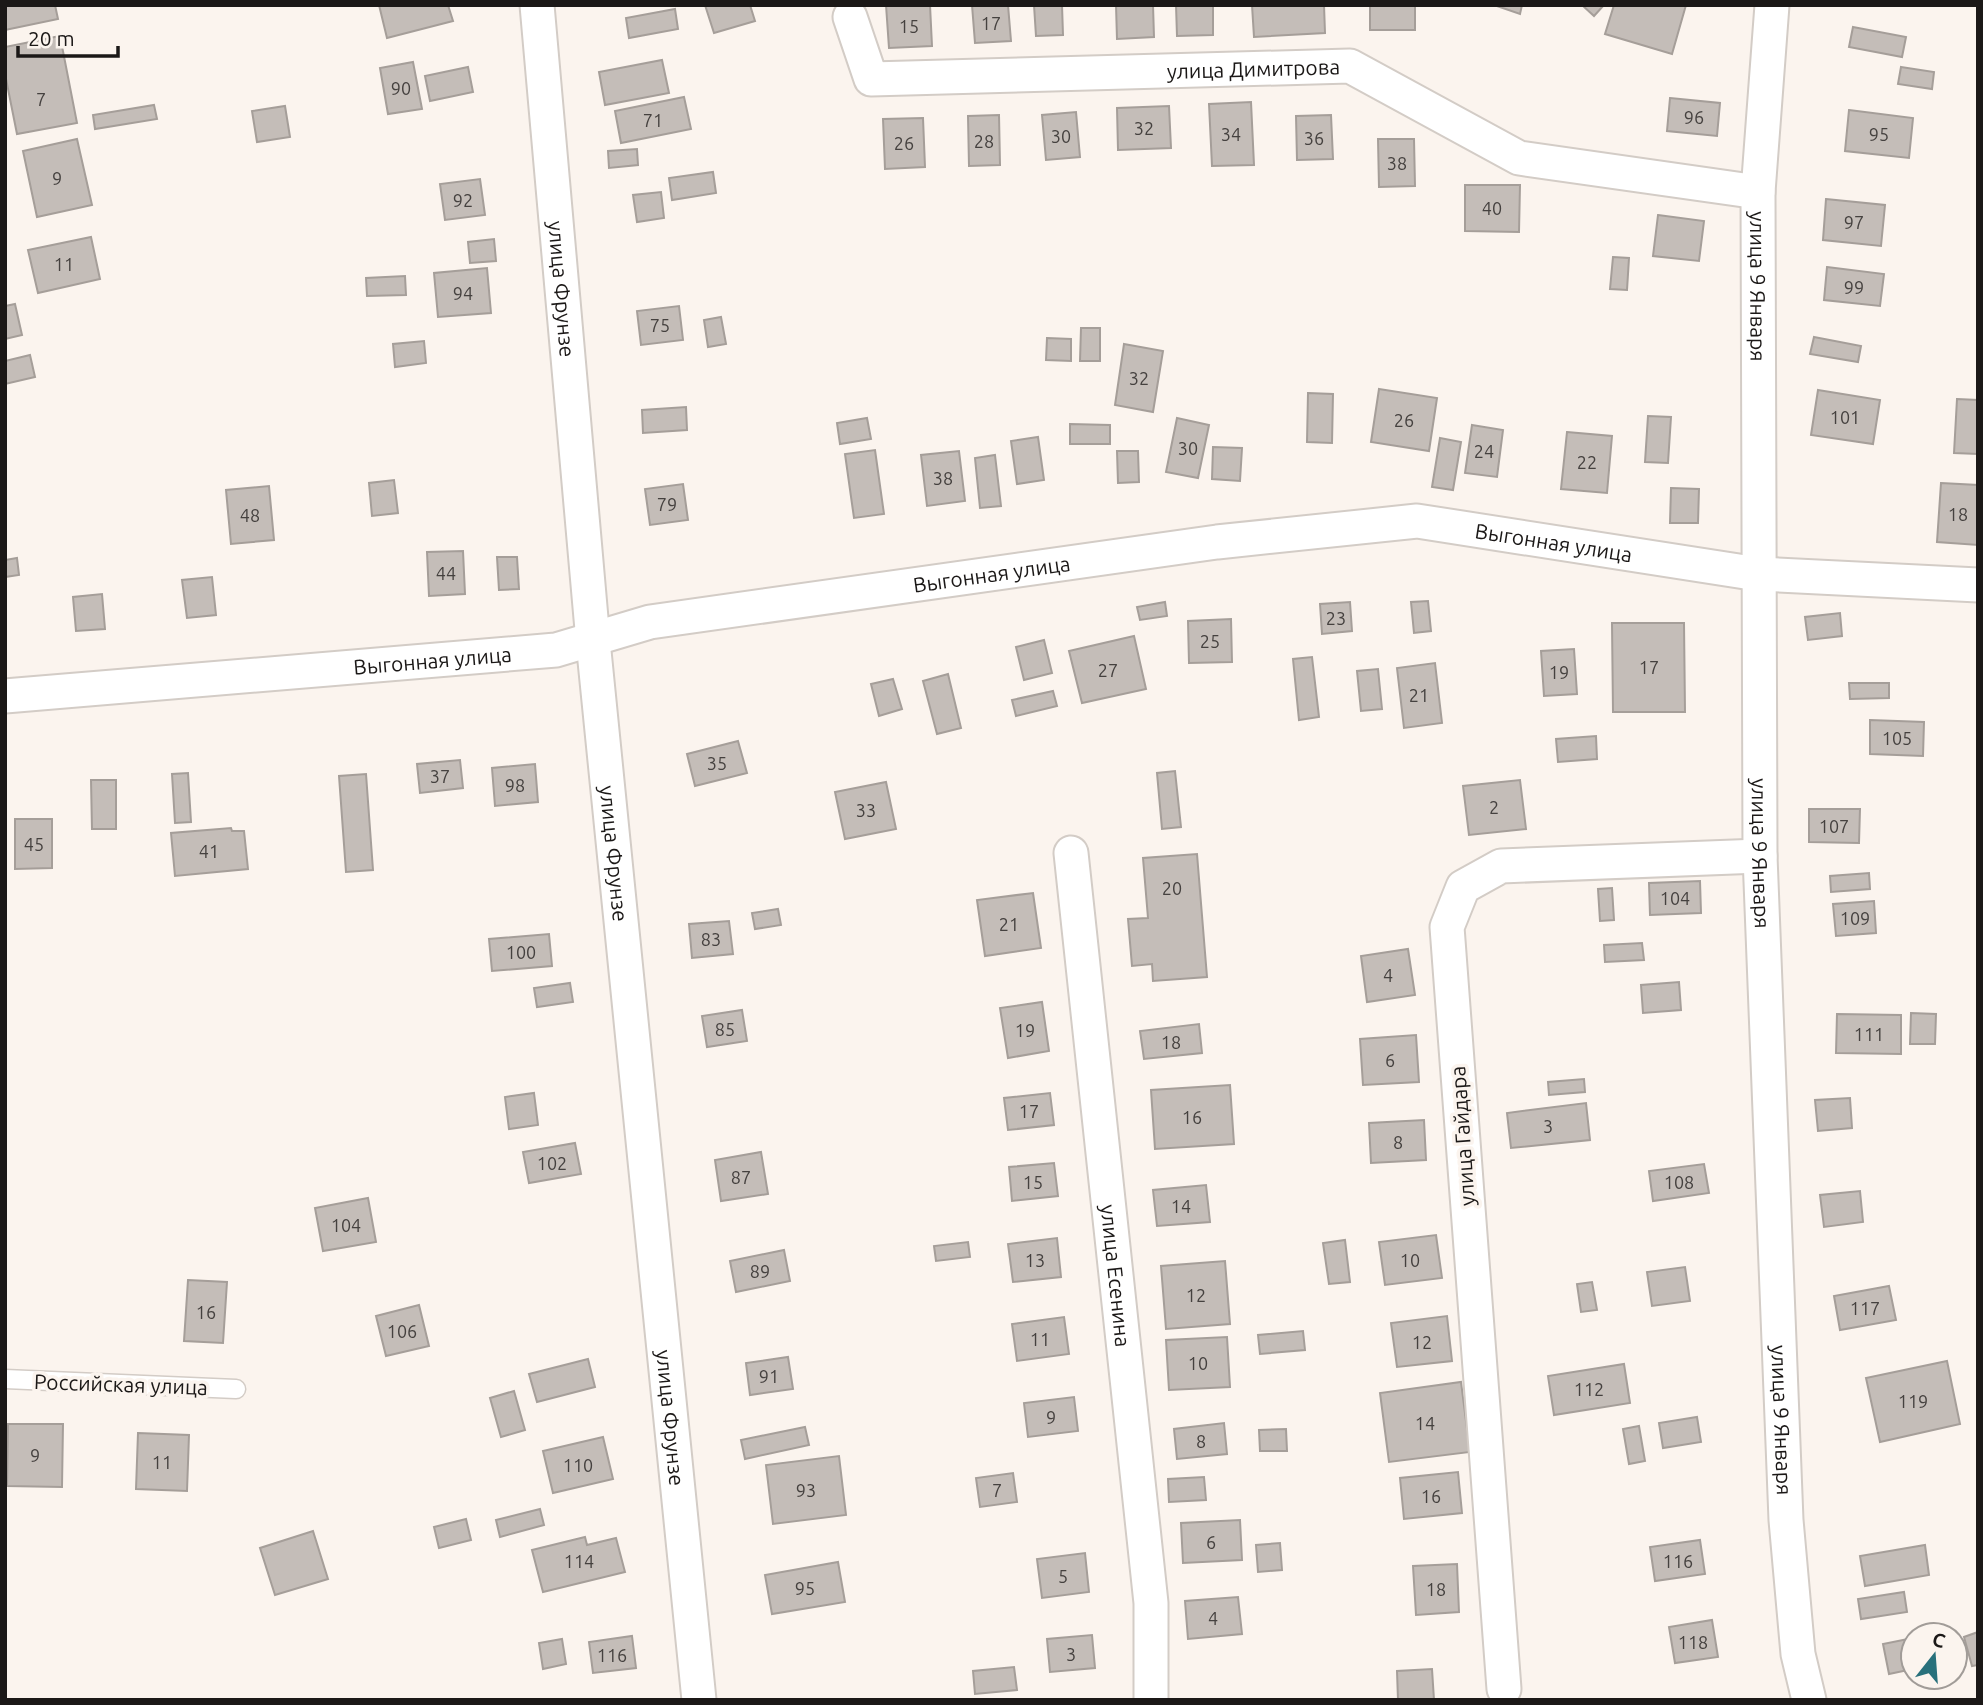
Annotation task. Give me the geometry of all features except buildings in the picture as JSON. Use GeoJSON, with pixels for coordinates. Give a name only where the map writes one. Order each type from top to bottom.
{"type":"FeatureCollection","features":[{"type":"Feature","properties":{"kind":"street","name":"улица Фрунзе"},"geometry":{"type":"LineString","coordinates":[[537,5],[593,641],[699,1700]]}},
{"type":"Feature","properties":{"kind":"street","name":"улица 9 Января"},"geometry":{"type":"LineString","coordinates":[[1772,5],[1758,192],[1760,856],[1786,1520],[1798,1654],[1809,1700]]}},
{"type":"Feature","properties":{"kind":"street","name":"улица Димитрова"},"geometry":{"type":"LineString","coordinates":[[850,17],[871,79],[1350,66],[1519,158],[1758,192]]}},
{"type":"Feature","properties":{"kind":"street","name":"Выгонная улица"},"geometry":{"type":"LineString","coordinates":[[5,696],[556,650],[650,622],[1217,542],[1417,521],[1758,574],[1978,585]]}},
{"type":"Feature","properties":{"kind":"street","name":"улица Есенина"},"geometry":{"type":"LineString","coordinates":[[1071,853],[1151,1603],[1151,1700]]}},
{"type":"Feature","properties":{"kind":"street","name":"улица Гайдара"},"geometry":{"type":"LineString","coordinates":[[1504,1689],[1447,927],[1463,887],[1501,866],[1760,856]]}},
{"type":"Feature","properties":{"kind":"lane","name":"Российская улица"},"geometry":{"type":"LineString","coordinates":[[5,1379],[236,1389]]}}]}
